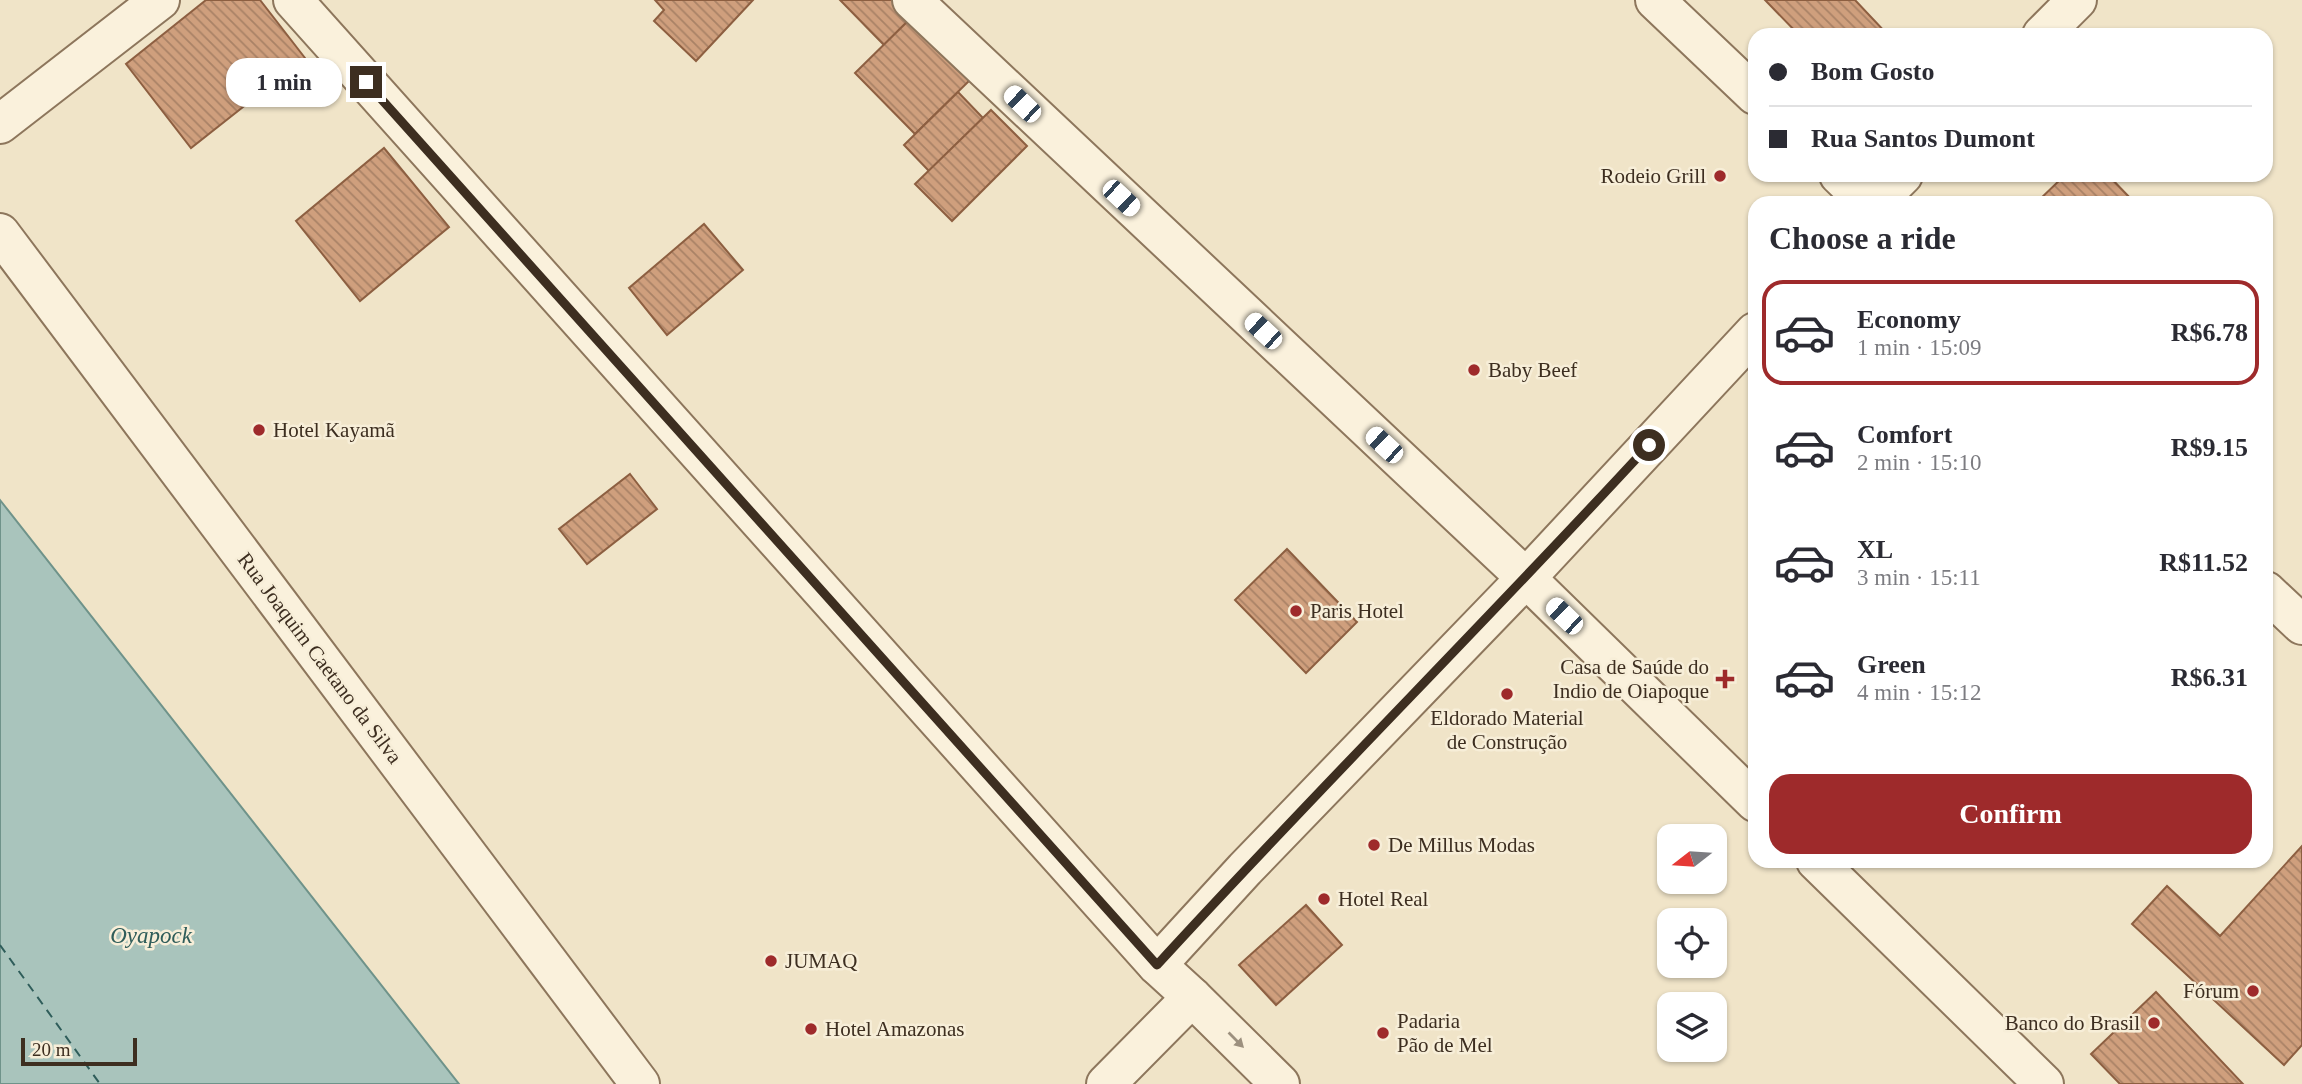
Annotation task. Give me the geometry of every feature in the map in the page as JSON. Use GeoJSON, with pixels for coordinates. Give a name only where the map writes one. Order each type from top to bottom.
{"type":"FeatureCollection","features":[{"type":"Feature","properties":{"kind":"street"},"geometry":{"type":"LineString","coordinates":[[0,124],[160,0]]}},
{"type":"Feature","properties":{"kind":"street"},"geometry":{"type":"LineString","coordinates":[[293,0],[1157,965],[1280,1084]]}},
{"type":"Feature","properties":{"kind":"street"},"geometry":{"type":"LineString","coordinates":[[912,0],[1526,578],[1748,795]]}},
{"type":"Feature","properties":{"kind":"street"},"geometry":{"type":"LineString","coordinates":[[1655,0],[1748,89]]}},
{"type":"Feature","properties":{"kind":"street"},"geometry":{"type":"LineString","coordinates":[[2049,28],[2077,0]]}},
{"type":"Feature","properties":{"kind":"street"},"geometry":{"type":"LineString","coordinates":[[1846,182],[1861,196]]}},
{"type":"Feature","properties":{"kind":"street"},"geometry":{"type":"LineString","coordinates":[[1882,196],[1896,182]]}},
{"type":"Feature","properties":{"kind":"street","name":"Rua Joaquim Caetano da Silva"},"geometry":{"type":"LineString","coordinates":[[0,233],[640,1084]]}},
{"type":"Feature","properties":{"kind":"street"},"geometry":{"type":"LineString","coordinates":[[1157,965],[1255,859],[1526,578],[1748,339]]}},
{"type":"Feature","properties":{"kind":"street"},"geometry":{"type":"LineString","coordinates":[[2273,598],[2302,625]]}},
{"type":"Feature","properties":{"kind":"street"},"geometry":{"type":"LineString","coordinates":[[1823,868],[2044,1084]]}},
{"type":"Feature","properties":{"kind":"street"},"geometry":{"type":"LineString","coordinates":[[1106,1084],[1192,997]]}},
{"type":"Feature","properties":{"kind":"water","name":"Oyapock"},"geometry":{"type":"Polygon","coordinates":[[[0,500],[459,1084],[0,1084],[0,500]]]}},
{"type":"Feature","properties":{"kind":"building"},"geometry":{"type":"Polygon","coordinates":[[[206,0],[260,0],[305,58],[191,148],[126,64],[206,0]]]}},
{"type":"Feature","properties":{"kind":"building"},"geometry":{"type":"Polygon","coordinates":[[[655,0],[753,0],[696,61],[654,21],[664,10],[655,0]]]}},
{"type":"Feature","properties":{"kind":"building"},"geometry":{"type":"Polygon","coordinates":[[[840,0],[903,0],[916,13],[884,45],[840,0]]]}},
{"type":"Feature","properties":{"kind":"building"},"geometry":{"type":"Polygon","coordinates":[[[1765,0],[1855,0],[1881,28],[1792,28],[1765,0]]]}},
{"type":"Feature","properties":{"kind":"building"},"geometry":{"type":"Polygon","coordinates":[[[911,18],[971,79],[915,134],[855,73],[911,18]]]}},
{"type":"Feature","properties":{"kind":"building"},"geometry":{"type":"Polygon","coordinates":[[[958,92],[983,118],[929,171],[904,145],[958,92]]]}},
{"type":"Feature","properties":{"kind":"building"},"geometry":{"type":"Polygon","coordinates":[[[991,110],[1027,146],[952,221],[915,184],[991,110]]]}},
{"type":"Feature","properties":{"kind":"building"},"geometry":{"type":"Polygon","coordinates":[[[384,148],[449,227],[360,301],[296,221],[384,148]]]}},
{"type":"Feature","properties":{"kind":"building"},"geometry":{"type":"Polygon","coordinates":[[[2058,182],[2115,182],[2128,196],[2043,196],[2058,182]]]}},
{"type":"Feature","properties":{"kind":"building"},"geometry":{"type":"Polygon","coordinates":[[[704,224],[743,270],[667,335],[629,288],[704,224]]]}},
{"type":"Feature","properties":{"kind":"building"},"geometry":{"type":"Polygon","coordinates":[[[630,474],[657,509],[587,564],[559,529],[630,474]]]}},
{"type":"Feature","properties":{"kind":"building","name":"Paris Hotel"},"geometry":{"type":"Polygon","coordinates":[[[1287,549],[1357,622],[1306,673],[1235,600],[1287,549]]]}},
{"type":"Feature","properties":{"kind":"building","name":"Fórum"},"geometry":{"type":"Polygon","coordinates":[[[2302,846],[2302,1045],[2284,1065],[2132,924],[2167,886],[2220,936],[2302,846]]]}},
{"type":"Feature","properties":{"kind":"building"},"geometry":{"type":"Polygon","coordinates":[[[1306,905],[1342,945],[1276,1005],[1239,965],[1306,905]]]}},
{"type":"Feature","properties":{"kind":"building","name":"Banco do Brasil"},"geometry":{"type":"Polygon","coordinates":[[[2156,992],[2243,1084],[2120,1084],[2091,1054],[2156,992]]]}},
{"type":"Feature","properties":{"kind":"ferry route"},"geometry":{"type":"LineString","coordinates":[[0,945],[100,1084]]}},
{"type":"Feature","properties":{"kind":"place","name":"Rodeio Grill"},"geometry":{"type":"Point","coordinates":[1720,176]}},
{"type":"Feature","properties":{"kind":"place","name":"Baby Beef"},"geometry":{"type":"Point","coordinates":[1474,370]}},
{"type":"Feature","properties":{"kind":"place","name":"Hotel Kayamã"},"geometry":{"type":"Point","coordinates":[259,430]}},
{"type":"Feature","properties":{"kind":"place","name":"Paris Hotel"},"geometry":{"type":"Point","coordinates":[1296,611]}},
{"type":"Feature","properties":{"kind":"place","name":"Casa de Saúde do Indio de Oiapoque"},"geometry":{"type":"Point","coordinates":[1725,679]}},
{"type":"Feature","properties":{"kind":"place","name":"Eldorado Material de Construção"},"geometry":{"type":"Point","coordinates":[1507,694]}},
{"type":"Feature","properties":{"kind":"place","name":"De Millus Modas"},"geometry":{"type":"Point","coordinates":[1374,845]}},
{"type":"Feature","properties":{"kind":"place","name":"Hotel Real"},"geometry":{"type":"Point","coordinates":[1324,899]}},
{"type":"Feature","properties":{"kind":"place","name":"JUMAQ"},"geometry":{"type":"Point","coordinates":[771,961]}},
{"type":"Feature","properties":{"kind":"place","name":"Fórum"},"geometry":{"type":"Point","coordinates":[2253,991]}},
{"type":"Feature","properties":{"kind":"place","name":"Banco do Brasil"},"geometry":{"type":"Point","coordinates":[2154,1023]}},
{"type":"Feature","properties":{"kind":"place","name":"Hotel Amazonas"},"geometry":{"type":"Point","coordinates":[811,1029]}},
{"type":"Feature","properties":{"kind":"place","name":"Padaria Pão de Mel"},"geometry":{"type":"Point","coordinates":[1383,1033]}},
{"type":"Feature","properties":{"kind":"route"},"geometry":{"type":"LineString","coordinates":[[366,82],[1157,965],[1649,445]]}}]}
